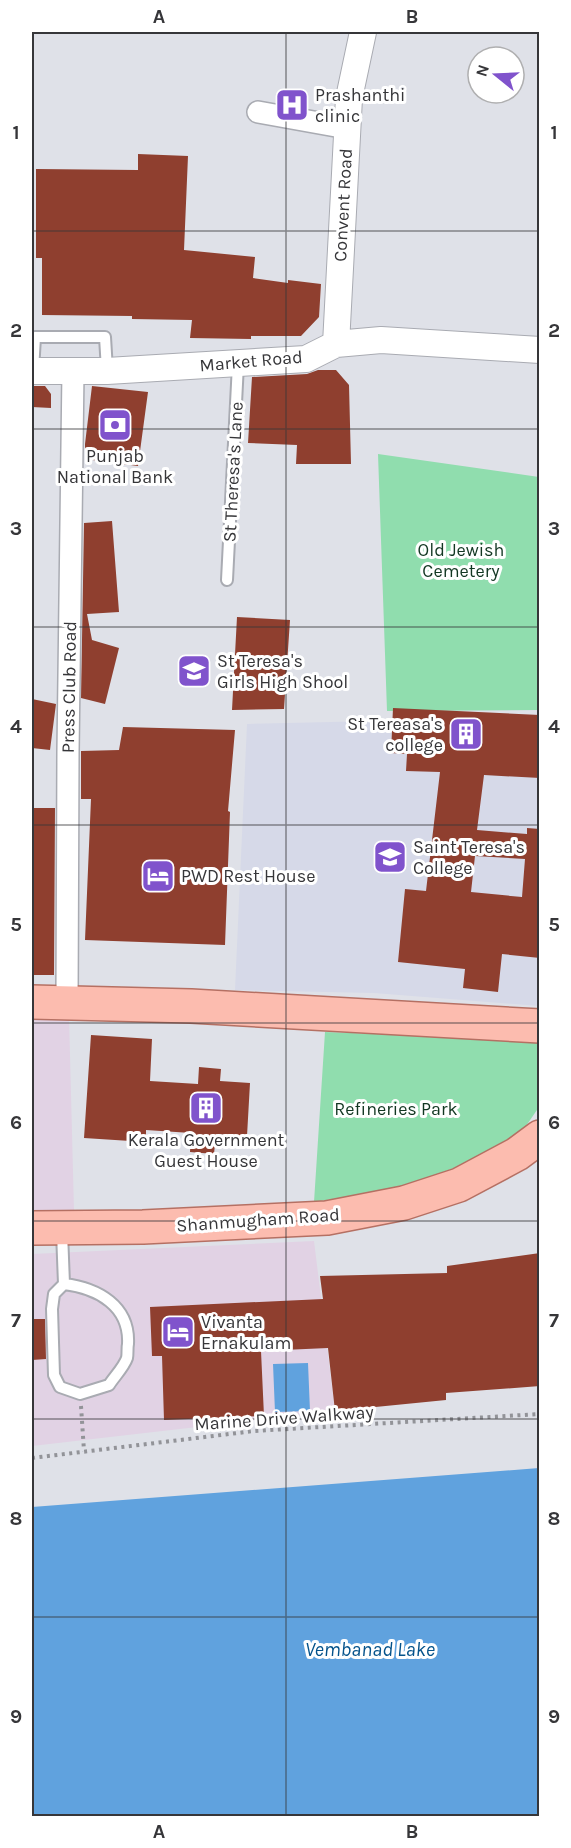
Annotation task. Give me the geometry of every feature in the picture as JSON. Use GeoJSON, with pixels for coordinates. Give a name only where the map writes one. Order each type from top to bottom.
{"type":"FeatureCollection","features":[{"type":"Feature","properties":{"kind":"main road"},"geometry":{"type":"LineString","coordinates":[[32,1002],[191,1006],[540,1026]]}},
{"type":"Feature","properties":{"kind":"main road","name":"Shanmugham Road"},"geometry":{"type":"LineString","coordinates":[[47,1228],[143,1227],[327,1218],[404,1203],[459,1185],[517,1154],[540,1137]]}},
{"type":"Feature","properties":{"kind":"street","name":"Convent Road"},"geometry":{"type":"LineString","coordinates":[[336,344],[349,98],[363,32]]}},
{"type":"Feature","properties":{"kind":"street"},"geometry":{"type":"LineString","coordinates":[[258,112],[347,128]]}},
{"type":"Feature","properties":{"kind":"street","name":"Market Road"},"geometry":{"type":"LineString","coordinates":[[32,371],[107,370],[306,359],[336,344],[381,340],[540,350]]}},
{"type":"Feature","properties":{"kind":"street","name":"Press Club Road"},"geometry":{"type":"LineString","coordinates":[[67,1003],[73,371]]}},
{"type":"Feature","properties":{"kind":"lane"},"geometry":{"type":"LineString","coordinates":[[32,371],[35,337],[105,338],[107,370]]}},
{"type":"Feature","properties":{"kind":"lane","name":"St Theresa's Lane"},"geometry":{"type":"LineString","coordinates":[[227,580],[238,364]]}},
{"type":"Feature","properties":{"kind":"lane"},"geometry":{"type":"LineString","coordinates":[[47,1228],[64,1284]]}},
{"type":"Feature","properties":{"kind":"lane"},"geometry":{"type":"LineString","coordinates":[[64,1284],[78,1286],[103,1295],[120,1312],[128,1334],[127,1358],[109,1385],[80,1394],[60,1387],[54,1375],[52,1309],[54,1294],[64,1284]]}},
{"type":"Feature","properties":{"kind":"path"},"geometry":{"type":"LineString","coordinates":[[80,1394],[84,1451]]}},
{"type":"Feature","properties":{"kind":"path","name":"Marine Drive Walkway"},"geometry":{"type":"LineString","coordinates":[[32,1458],[254,1431],[540,1414]]}},
{"type":"Feature","properties":{"kind":"shaded area","name":"Saint Teresa's College"},"geometry":{"type":"Polygon","coordinates":[[[539,719],[539,1006],[374,993],[235,990],[247,724],[539,719]]]}},
{"type":"Feature","properties":{"kind":"shaded area"},"geometry":{"type":"Polygon","coordinates":[[[32,1014],[69,1016],[74,1211],[32,1212],[32,1014]]]}},
{"type":"Feature","properties":{"kind":"shaded area","name":"Vivanta Ernakulam"},"geometry":{"type":"Polygon","coordinates":[[[314,1241],[335,1411],[32,1446],[32,1254],[314,1241]]]}},
{"type":"Feature","properties":{"kind":"green space","name":"Old Jewish Cemetery"},"geometry":{"type":"Polygon","coordinates":[[[378,454],[539,477],[539,710],[387,711],[378,454]]]}},
{"type":"Feature","properties":{"kind":"green space","name":"Refineries Park"},"geometry":{"type":"Polygon","coordinates":[[[325,1032],[539,1040],[539,1107],[526,1126],[490,1154],[402,1188],[314,1202],[325,1032]]]}},
{"type":"Feature","properties":{"kind":"water"},"geometry":{"type":"Polygon","coordinates":[[[308,1363],[310,1411],[275,1412],[273,1364],[308,1363]]]}},
{"type":"Feature","properties":{"kind":"water","name":"Vembanad Lake"},"geometry":{"type":"Polygon","coordinates":[[[539,1468],[539,1816],[32,1816],[32,1507],[539,1468]]]}},
{"type":"Feature","properties":{"kind":"building"},"geometry":{"type":"Polygon","coordinates":[[[138,154],[188,156],[184,250],[255,257],[253,278],[288,283],[288,280],[321,284],[319,317],[301,336],[251,336],[251,339],[190,338],[192,320],[132,319],[132,316],[42,315],[42,258],[36,258],[36,169],[138,170],[138,154]]]}},
{"type":"Feature","properties":{"kind":"building"},"geometry":{"type":"Polygon","coordinates":[[[318,370],[336,370],[349,385],[351,464],[296,464],[297,445],[248,443],[252,377],[307,374],[318,370]]]}},
{"type":"Feature","properties":{"kind":"building"},"geometry":{"type":"Polygon","coordinates":[[[32,386],[45,386],[51,394],[51,408],[32,407],[32,386]]]}},
{"type":"Feature","properties":{"kind":"building","name":"Punjab National Bank"},"geometry":{"type":"Polygon","coordinates":[[[92,386],[148,392],[138,466],[85,459],[92,386]]]}},
{"type":"Feature","properties":{"kind":"building"},"geometry":{"type":"Polygon","coordinates":[[[112,521],[119,612],[87,614],[92,640],[119,648],[105,704],[81,698],[84,523],[112,521]]]}},
{"type":"Feature","properties":{"kind":"building"},"geometry":{"type":"Polygon","coordinates":[[[237,617],[290,620],[284,709],[232,710],[237,617]]]}},
{"type":"Feature","properties":{"kind":"building"},"geometry":{"type":"Polygon","coordinates":[[[32,699],[56,704],[50,750],[32,748],[32,699]]]}},
{"type":"Feature","properties":{"kind":"building"},"geometry":{"type":"Polygon","coordinates":[[[393,708],[540,715],[540,778],[484,775],[477,830],[527,834],[527,828],[540,829],[540,958],[502,954],[498,992],[463,988],[465,969],[398,962],[405,889],[426,891],[440,772],[406,771],[407,754],[391,753],[393,708]],[[475,856],[471,892],[522,897],[525,859],[475,856]]]}},
{"type":"Feature","properties":{"kind":"building","name":"PWD Rest House"},"geometry":{"type":"Polygon","coordinates":[[[123,727],[235,730],[228,811],[230,812],[225,945],[85,940],[91,799],[81,799],[81,751],[119,750],[123,727]]]}},
{"type":"Feature","properties":{"kind":"building"},"geometry":{"type":"Polygon","coordinates":[[[32,808],[55,808],[54,975],[32,975],[32,808]]]}},
{"type":"Feature","properties":{"kind":"building"},"geometry":{"type":"Polygon","coordinates":[[[91,1035],[152,1039],[150,1081],[198,1084],[199,1067],[221,1069],[220,1081],[250,1083],[247,1136],[216,1134],[214,1154],[190,1152],[191,1133],[146,1130],[146,1142],[84,1138],[91,1035]]]}},
{"type":"Feature","properties":{"kind":"building"},"geometry":{"type":"Polygon","coordinates":[[[540,1253],[540,1386],[446,1393],[446,1400],[335,1411],[328,1348],[261,1351],[264,1416],[164,1420],[162,1356],[152,1356],[150,1307],[323,1299],[320,1276],[447,1273],[447,1266],[540,1253]]]}},
{"type":"Feature","properties":{"kind":"building"},"geometry":{"type":"Polygon","coordinates":[[[32,1319],[45,1319],[46,1359],[32,1360],[32,1319]]]}},
{"type":"Feature","properties":{"kind":"place","name":"Prashanthi clinic"},"geometry":{"type":"Point","coordinates":[292,105]}},
{"type":"Feature","properties":{"kind":"place","name":"Punjab National Bank"},"geometry":{"type":"Point","coordinates":[115,425]}},
{"type":"Feature","properties":{"kind":"place","name":"St Teresa's Girls High Shool"},"geometry":{"type":"Point","coordinates":[194,671]}},
{"type":"Feature","properties":{"kind":"place","name":"St Tereasa's college"},"geometry":{"type":"Point","coordinates":[466,734]}},
{"type":"Feature","properties":{"kind":"place","name":"Saint Teresa's College"},"geometry":{"type":"Point","coordinates":[390,857]}},
{"type":"Feature","properties":{"kind":"place","name":"PWD Rest House"},"geometry":{"type":"Point","coordinates":[158,876]}},
{"type":"Feature","properties":{"kind":"place","name":"Kerala Government Guest House"},"geometry":{"type":"Point","coordinates":[206,1108]}},
{"type":"Feature","properties":{"kind":"place","name":"Vivanta Ernakulam"},"geometry":{"type":"Point","coordinates":[178,1332]}}]}
